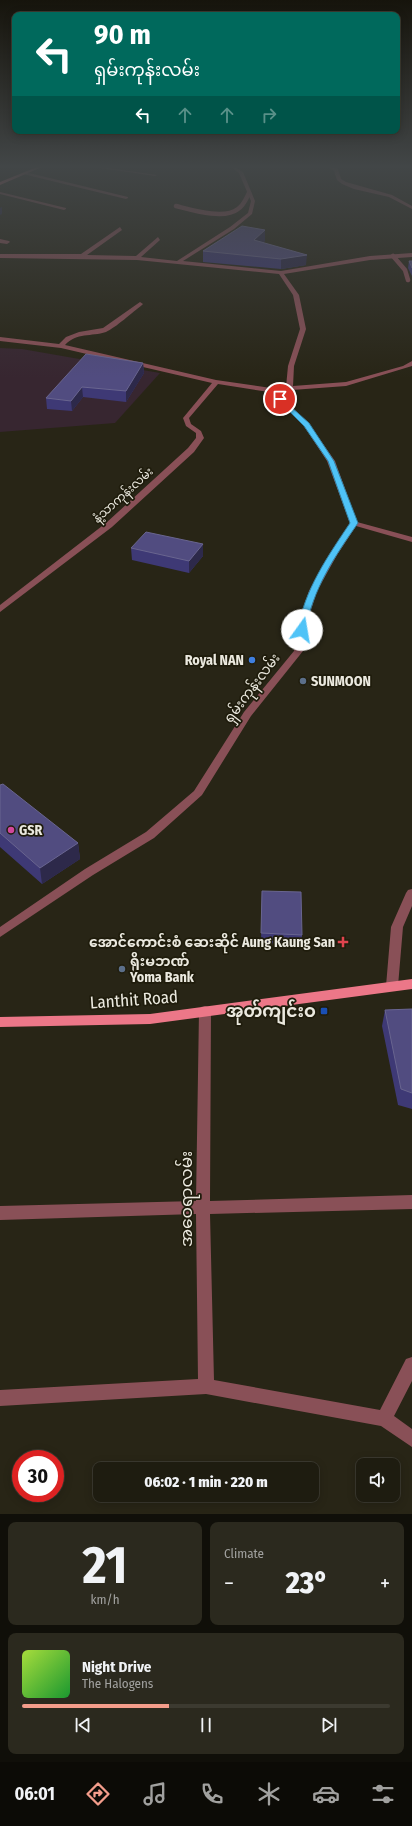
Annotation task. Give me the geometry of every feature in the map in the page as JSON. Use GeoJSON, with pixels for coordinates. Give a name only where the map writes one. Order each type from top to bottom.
{"type":"FeatureCollection","features":[{"type":"Feature","properties":{"kind":"main road","name":"Lanthit Road"},"geometry":{"type":"LineString","coordinates":[[0,1022],[150,1019],[412,984]]}},
{"type":"Feature","properties":{"kind":"street"},"geometry":{"type":"LineString","coordinates":[[82,256],[108,238]]}},
{"type":"Feature","properties":{"kind":"street"},"geometry":{"type":"LineString","coordinates":[[178,262],[217,238]]}},
{"type":"Feature","properties":{"kind":"street"},"geometry":{"type":"LineString","coordinates":[[137,258],[158,239]]}},
{"type":"Feature","properties":{"kind":"street"},"geometry":{"type":"LineString","coordinates":[[0,241],[7,242]]}},
{"type":"Feature","properties":{"kind":"street"},"geometry":{"type":"LineString","coordinates":[[0,256],[137,258],[281,273],[370,258],[412,255]]}},
{"type":"Feature","properties":{"kind":"street"},"geometry":{"type":"LineString","coordinates":[[281,273],[296,295],[303,329],[290,366],[289,390]]}},
{"type":"Feature","properties":{"kind":"street"},"geometry":{"type":"LineString","coordinates":[[61,346],[68,338],[80,333],[105,330],[140,304]]}},
{"type":"Feature","properties":{"kind":"street"},"geometry":{"type":"LineString","coordinates":[[0,339],[61,346],[216,382],[271,390],[289,390],[346,384],[409,368],[412,363]]}},
{"type":"Feature","properties":{"kind":"street","name":"နံ့သာကုန်းလမ်း"},"geometry":{"type":"LineString","coordinates":[[0,609],[109,525],[191,450],[200,438],[199,432],[188,425],[186,418],[216,382]]}},
{"type":"Feature","properties":{"kind":"street"},"geometry":{"type":"LineString","coordinates":[[271,390],[307,424],[331,461],[354,523],[412,540]]}},
{"type":"Feature","properties":{"kind":"street","name":"ရှမ်းကုန်းလမ်း"},"geometry":{"type":"LineString","coordinates":[[0,933],[89,872],[150,835],[198,793],[247,714],[298,651],[304,619],[313,591],[333,555],[354,523]]}},
{"type":"Feature","properties":{"kind":"street"},"geometry":{"type":"LineString","coordinates":[[392,986],[397,927],[412,894]]}},
{"type":"Feature","properties":{"kind":"street","name":"အဝေရာလမ်း"},"geometry":{"type":"LineString","coordinates":[[205,1011],[203,1209],[206,1386]]}},
{"type":"Feature","properties":{"kind":"street"},"geometry":{"type":"LineString","coordinates":[[0,1213],[203,1209],[412,1202]]}},
{"type":"Feature","properties":{"kind":"street"},"geometry":{"type":"LineString","coordinates":[[384,1419],[412,1365]]}},
{"type":"Feature","properties":{"kind":"street"},"geometry":{"type":"LineString","coordinates":[[0,1398],[206,1386],[384,1419],[412,1439]]}},
{"type":"Feature","properties":{"kind":"lane"},"geometry":{"type":"LineString","coordinates":[[393,256],[405,270],[408,280]]}},
{"type":"Feature","properties":{"kind":"shaded area"},"geometry":{"type":"Polygon","coordinates":[[[0,348],[22,349],[160,373],[115,423],[0,432],[0,348]]]}},
{"type":"Feature","properties":{"kind":"building"},"geometry":{"type":"Polygon","coordinates":[[[224,238],[257,238],[254,240],[307,255],[281,259],[203,251],[224,238]]]}},
{"type":"Feature","properties":{"kind":"building"},"geometry":{"type":"Polygon","coordinates":[[[409,261],[412,261],[412,268],[409,261]]]}},
{"type":"Feature","properties":{"kind":"building"},"geometry":{"type":"Polygon","coordinates":[[[86,354],[143,363],[126,391],[82,387],[71,401],[46,398],[86,354]]]}},
{"type":"Feature","properties":{"kind":"building"},"geometry":{"type":"Polygon","coordinates":[[[146,532],[203,544],[189,561],[131,548],[146,532]]]}},
{"type":"Feature","properties":{"kind":"building"},"geometry":{"type":"Polygon","coordinates":[[[3,784],[78,843],[40,868],[0,833],[0,785],[3,784]]]}},
{"type":"Feature","properties":{"kind":"building"},"geometry":{"type":"Polygon","coordinates":[[[262,891],[301,892],[302,935],[261,933],[262,891]]]}},
{"type":"Feature","properties":{"kind":"building"},"geometry":{"type":"Polygon","coordinates":[[[412,1009],[412,1093],[401,1089],[385,1010],[412,1009]]]}},
{"type":"Feature","properties":{"kind":"place","name":"Royal NAN"},"geometry":{"type":"Point","coordinates":[252,660]}},
{"type":"Feature","properties":{"kind":"place","name":"SUNMOON"},"geometry":{"type":"Point","coordinates":[303,681]}},
{"type":"Feature","properties":{"kind":"place","name":"GSR"},"geometry":{"type":"Point","coordinates":[11,830]}},
{"type":"Feature","properties":{"kind":"place","name":"အောင်ကောင်းစံ ဆေးဆိုင် Aung Kaung San"},"geometry":{"type":"Point","coordinates":[343,942]}},
{"type":"Feature","properties":{"kind":"place","name":"ရိုးမဘဏ် Yoma Bank"},"geometry":{"type":"Point","coordinates":[122,969]}},
{"type":"Feature","properties":{"kind":"place","name":"အုတ်ကျင်းဝ"},"geometry":{"type":"Point","coordinates":[324,1011]}},
{"type":"Feature","properties":{"kind":"route"},"geometry":{"type":"LineString","coordinates":[[280,399],[307,424],[331,461],[354,523],[333,555],[313,591],[302,630]]}}]}
